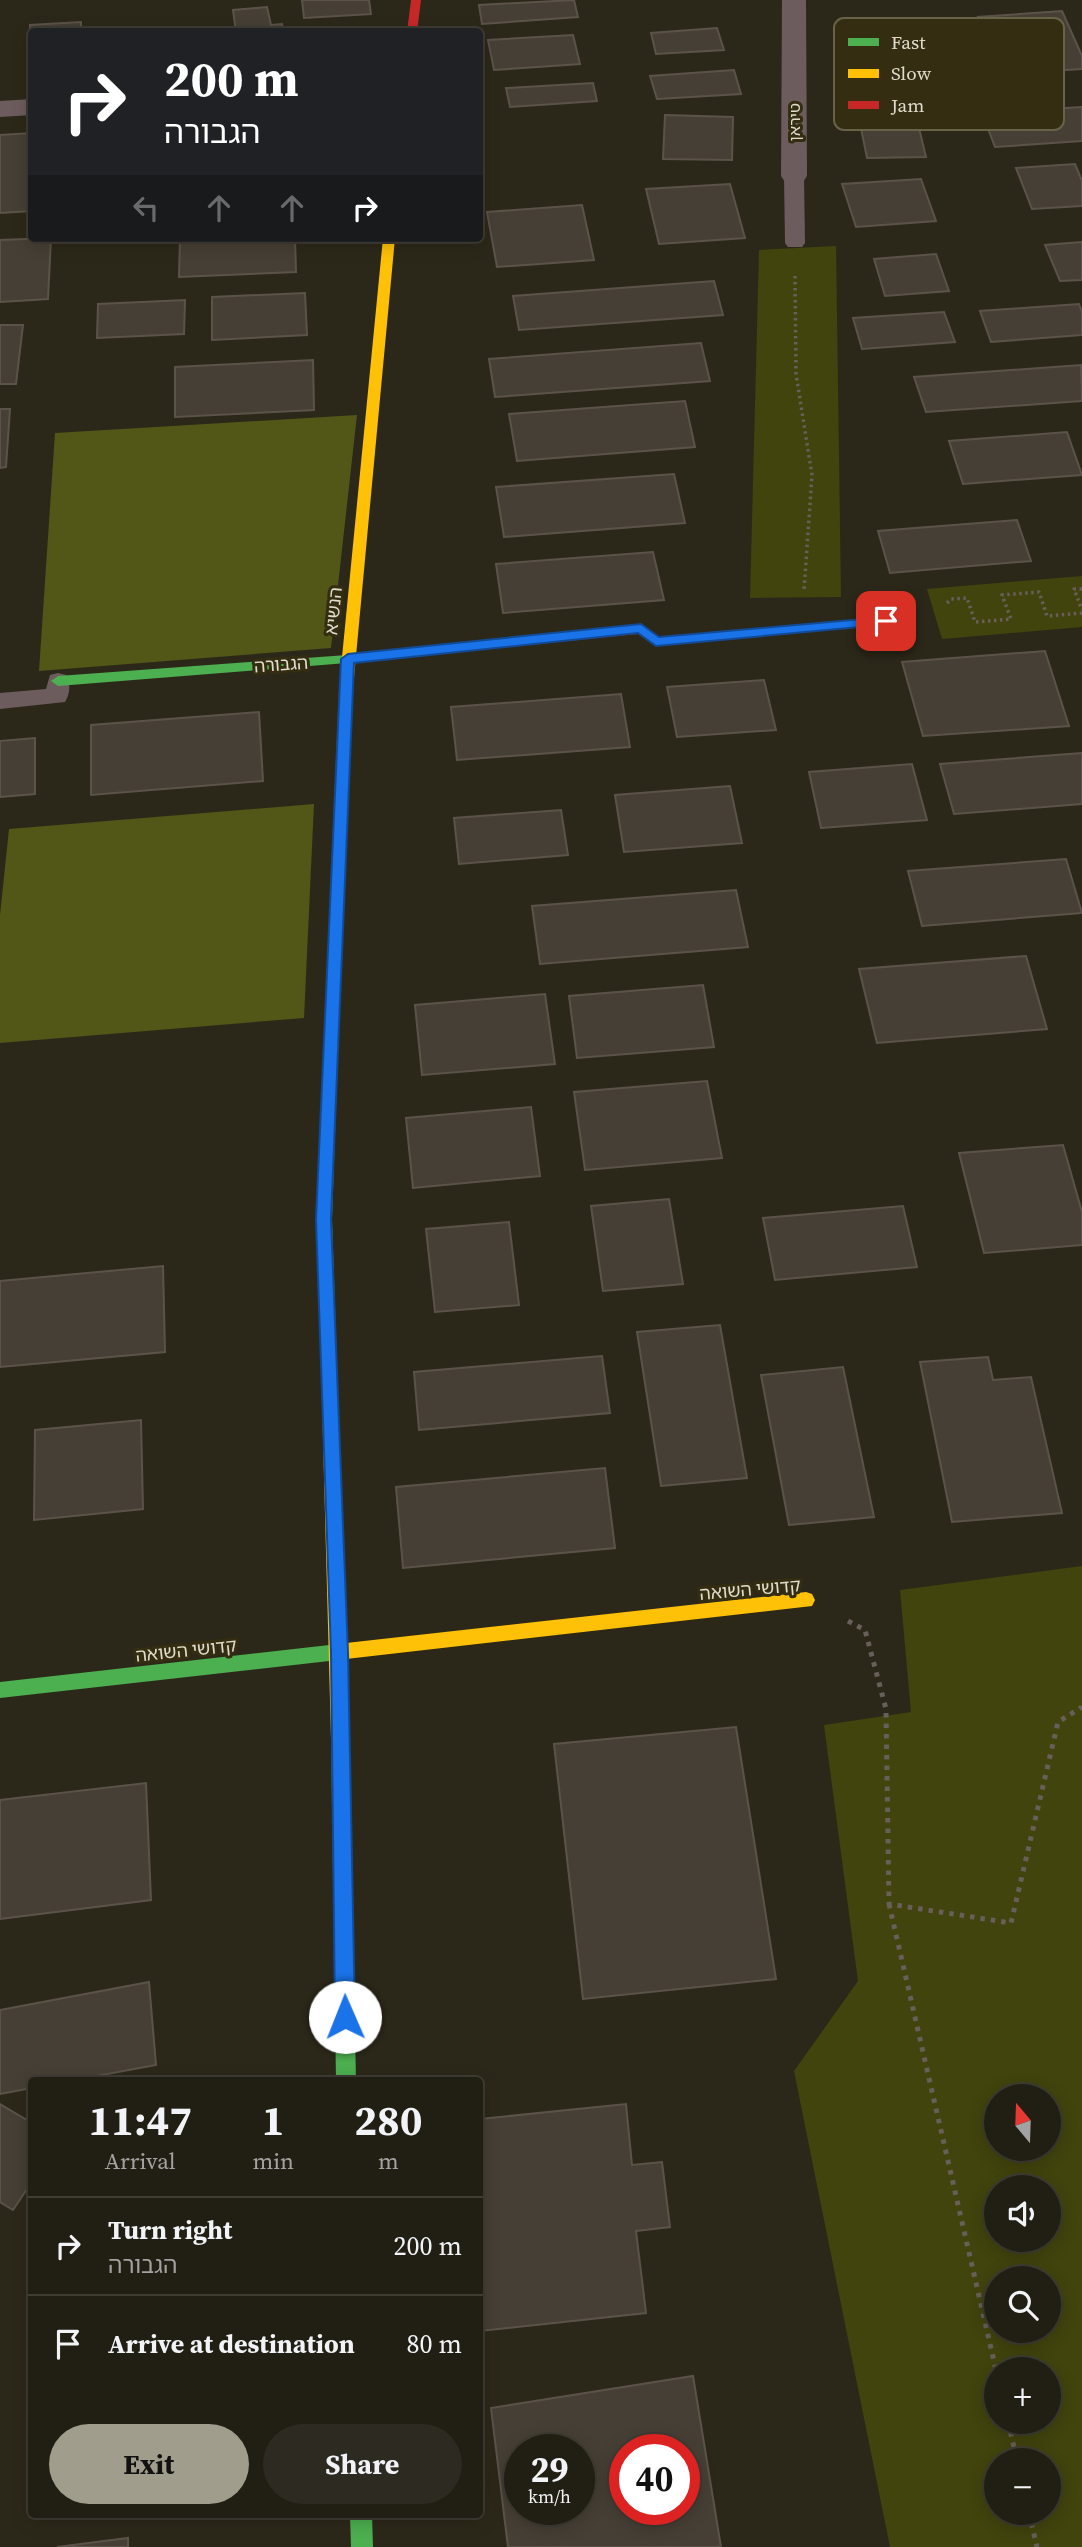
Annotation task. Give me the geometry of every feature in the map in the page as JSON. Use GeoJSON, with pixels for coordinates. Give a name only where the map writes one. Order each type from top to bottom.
{"type":"FeatureCollection","features":[{"type":"Feature","properties":{"kind":"street"},"geometry":{"type":"LineString","coordinates":[[412,28],[416,0]]}},
{"type":"Feature","properties":{"kind":"street","name":"טיראן"},"geometry":{"type":"LineString","coordinates":[[794,0],[794,176]]}},
{"type":"Feature","properties":{"kind":"street"},"geometry":{"type":"LineString","coordinates":[[0,109],[28,107]]}},
{"type":"Feature","properties":{"kind":"street","name":"הנשיא"},"geometry":{"type":"LineString","coordinates":[[346,2077],[339,1653],[324,1219],[348,659],[389,242]]}},
{"type":"Feature","properties":{"kind":"street","name":"הגבורה"},"geometry":{"type":"LineString","coordinates":[[58,681],[348,659],[641,629],[656,642],[906,619]]}},
{"type":"Feature","properties":{"kind":"street","name":"קדושי השואה"},"geometry":{"type":"LineString","coordinates":[[0,1690],[806,1600]]}},
{"type":"Feature","properties":{"kind":"street"},"geometry":{"type":"LineString","coordinates":[[361,2518],[362,2547]]}},
{"type":"Feature","properties":{"kind":"lane","name":"טיראן"},"geometry":{"type":"LineString","coordinates":[[794,176],[795,243]]}},
{"type":"Feature","properties":{"kind":"lane","name":"הגבורה"},"geometry":{"type":"LineString","coordinates":[[0,701],[57,696],[58,681]]}},
{"type":"Feature","properties":{"kind":"path"},"geometry":{"type":"LineString","coordinates":[[795,243],[796,374],[812,475],[803,597]]}},
{"type":"Feature","properties":{"kind":"path"},"geometry":{"type":"LineString","coordinates":[[951,599],[967,598],[975,622],[1011,619],[1002,595],[1039,592],[1047,616],[1082,612],[1074,590],[1082,589]]}},
{"type":"Feature","properties":{"kind":"path","name":"קדושי השואה"},"geometry":{"type":"LineString","coordinates":[[806,1600],[865,1630],[886,1709],[889,1904],[993,2357]]}},
{"type":"Feature","properties":{"kind":"path"},"geometry":{"type":"LineString","coordinates":[[889,1904],[1011,1923],[1058,1722],[1082,1707]]}},
{"type":"Feature","properties":{"kind":"path"},"geometry":{"type":"LineString","coordinates":[[1032,2525],[1037,2547]]}},
{"type":"Feature","properties":{"kind":"shaded area"},"geometry":{"type":"Polygon","coordinates":[[[836,246],[841,597],[750,598],[759,250],[836,246]]]}},
{"type":"Feature","properties":{"kind":"shaded area"},"geometry":{"type":"Polygon","coordinates":[[[1082,576],[1082,627],[942,639],[927,589],[1082,576]]]}},
{"type":"Feature","properties":{"kind":"shaded area"},"geometry":{"type":"Polygon","coordinates":[[[1082,1566],[1082,2547],[890,2547],[794,2071],[858,1981],[824,1725],[911,1712],[900,1590],[1082,1566]]]}},
{"type":"Feature","properties":{"kind":"green space"},"geometry":{"type":"Polygon","coordinates":[[[357,415],[331,648],[39,671],[55,433],[357,415]]]}},
{"type":"Feature","properties":{"kind":"green space"},"geometry":{"type":"Polygon","coordinates":[[[314,804],[304,1018],[0,1043],[0,915],[9,829],[314,804]]]}},
{"type":"Feature","properties":{"kind":"building"},"geometry":{"type":"Polygon","coordinates":[[[302,0],[369,0],[371,14],[304,18],[302,0]]]}},
{"type":"Feature","properties":{"kind":"building"},"geometry":{"type":"Polygon","coordinates":[[[574,0],[578,17],[482,24],[479,5],[574,0]]]}},
{"type":"Feature","properties":{"kind":"building"},"geometry":{"type":"Polygon","coordinates":[[[267,7],[271,25],[282,24],[283,28],[235,28],[233,10],[267,7]]]}},
{"type":"Feature","properties":{"kind":"building"},"geometry":{"type":"Polygon","coordinates":[[[1062,11],[1082,56],[1082,69],[1064,70],[1064,18],[978,17],[1062,11]]]}},
{"type":"Feature","properties":{"kind":"building"},"geometry":{"type":"Polygon","coordinates":[[[81,22],[81,28],[30,28],[30,25],[81,22]]]}},
{"type":"Feature","properties":{"kind":"building"},"geometry":{"type":"Polygon","coordinates":[[[717,28],[724,50],[656,54],[651,33],[717,28]]]}},
{"type":"Feature","properties":{"kind":"building"},"geometry":{"type":"Polygon","coordinates":[[[573,35],[580,64],[494,70],[488,40],[573,35]]]}},
{"type":"Feature","properties":{"kind":"building"},"geometry":{"type":"Polygon","coordinates":[[[734,70],[741,94],[657,99],[650,76],[734,70]]]}},
{"type":"Feature","properties":{"kind":"building"},"geometry":{"type":"Polygon","coordinates":[[[593,83],[597,101],[510,107],[506,88],[593,83]]]}},
{"type":"Feature","properties":{"kind":"building"},"geometry":{"type":"Polygon","coordinates":[[[1082,107],[1082,141],[995,147],[988,130],[1064,130],[1064,108],[1082,107]]]}},
{"type":"Feature","properties":{"kind":"building"},"geometry":{"type":"Polygon","coordinates":[[[665,115],[733,117],[732,160],[663,159],[665,115]]]}},
{"type":"Feature","properties":{"kind":"building"},"geometry":{"type":"Polygon","coordinates":[[[861,130],[920,130],[926,157],[867,158],[861,130]]]}},
{"type":"Feature","properties":{"kind":"building"},"geometry":{"type":"Polygon","coordinates":[[[28,133],[28,211],[0,213],[0,135],[28,133]]]}},
{"type":"Feature","properties":{"kind":"building"},"geometry":{"type":"Polygon","coordinates":[[[1075,164],[1082,181],[1082,206],[1032,209],[1016,168],[1075,164]]]}},
{"type":"Feature","properties":{"kind":"building"},"geometry":{"type":"Polygon","coordinates":[[[921,179],[936,221],[856,227],[842,184],[921,179]]]}},
{"type":"Feature","properties":{"kind":"building"},"geometry":{"type":"Polygon","coordinates":[[[730,184],[745,238],[659,244],[646,189],[730,184]]]}},
{"type":"Feature","properties":{"kind":"building"},"geometry":{"type":"Polygon","coordinates":[[[582,205],[594,260],[497,267],[487,212],[582,205]]]}},
{"type":"Feature","properties":{"kind":"building"},"geometry":{"type":"Polygon","coordinates":[[[28,239],[28,242],[51,242],[48,299],[0,302],[0,240],[28,239]]]}},
{"type":"Feature","properties":{"kind":"building"},"geometry":{"type":"Polygon","coordinates":[[[180,242],[295,242],[296,272],[179,277],[180,242]]]}},
{"type":"Feature","properties":{"kind":"building"},"geometry":{"type":"Polygon","coordinates":[[[1082,242],[1082,280],[1060,281],[1045,245],[1082,242]]]}},
{"type":"Feature","properties":{"kind":"building"},"geometry":{"type":"Polygon","coordinates":[[[936,254],[949,291],[885,296],[874,259],[936,254]]]}},
{"type":"Feature","properties":{"kind":"building"},"geometry":{"type":"Polygon","coordinates":[[[714,281],[723,315],[519,330],[513,296],[714,281]]]}},
{"type":"Feature","properties":{"kind":"building"},"geometry":{"type":"Polygon","coordinates":[[[305,293],[307,335],[212,340],[212,297],[305,293]]]}},
{"type":"Feature","properties":{"kind":"building"},"geometry":{"type":"Polygon","coordinates":[[[185,300],[184,334],[97,338],[98,304],[185,300]]]}},
{"type":"Feature","properties":{"kind":"building"},"geometry":{"type":"Polygon","coordinates":[[[1079,304],[1082,312],[1082,335],[991,342],[980,311],[1079,304]]]}},
{"type":"Feature","properties":{"kind":"building"},"geometry":{"type":"Polygon","coordinates":[[[944,312],[955,342],[862,349],[853,318],[944,312]]]}},
{"type":"Feature","properties":{"kind":"building"},"geometry":{"type":"Polygon","coordinates":[[[0,325],[23,325],[16,384],[0,384],[0,325]]]}},
{"type":"Feature","properties":{"kind":"building"},"geometry":{"type":"Polygon","coordinates":[[[701,343],[710,381],[495,397],[489,359],[701,343]]]}},
{"type":"Feature","properties":{"kind":"building"},"geometry":{"type":"Polygon","coordinates":[[[313,360],[314,410],[175,417],[175,367],[313,360]]]}},
{"type":"Feature","properties":{"kind":"building"},"geometry":{"type":"Polygon","coordinates":[[[1081,365],[1082,401],[926,412],[914,377],[1081,365]]]}},
{"type":"Feature","properties":{"kind":"building"},"geometry":{"type":"Polygon","coordinates":[[[685,401],[695,447],[517,461],[509,414],[685,401]]]}},
{"type":"Feature","properties":{"kind":"building"},"geometry":{"type":"Polygon","coordinates":[[[0,409],[10,409],[6,467],[0,468],[0,409]]]}},
{"type":"Feature","properties":{"kind":"building"},"geometry":{"type":"Polygon","coordinates":[[[1067,432],[1082,475],[963,484],[949,441],[1067,432]]]}},
{"type":"Feature","properties":{"kind":"building"},"geometry":{"type":"Polygon","coordinates":[[[674,474],[685,523],[504,537],[496,487],[674,474]]]}},
{"type":"Feature","properties":{"kind":"building"},"geometry":{"type":"Polygon","coordinates":[[[1017,520],[1031,561],[890,573],[878,531],[1017,520]]]}},
{"type":"Feature","properties":{"kind":"building"},"geometry":{"type":"Polygon","coordinates":[[[653,552],[664,600],[503,613],[496,564],[653,552]]]}},
{"type":"Feature","properties":{"kind":"building"},"geometry":{"type":"Polygon","coordinates":[[[1045,651],[1069,726],[923,736],[902,662],[1045,651]]]}},
{"type":"Feature","properties":{"kind":"building"},"geometry":{"type":"Polygon","coordinates":[[[764,680],[776,730],[677,737],[667,687],[764,680]]]}},
{"type":"Feature","properties":{"kind":"building"},"geometry":{"type":"Polygon","coordinates":[[[621,694],[630,747],[457,760],[451,707],[621,694]]]}},
{"type":"Feature","properties":{"kind":"building"},"geometry":{"type":"Polygon","coordinates":[[[259,712],[263,781],[91,795],[91,725],[259,712]]]}},
{"type":"Feature","properties":{"kind":"building"},"geometry":{"type":"Polygon","coordinates":[[[35,738],[35,794],[0,797],[0,741],[35,738]]]}},
{"type":"Feature","properties":{"kind":"building"},"geometry":{"type":"Polygon","coordinates":[[[1082,753],[1082,804],[954,814],[940,764],[1082,753]]]}},
{"type":"Feature","properties":{"kind":"building"},"geometry":{"type":"Polygon","coordinates":[[[912,764],[927,820],[821,828],[809,772],[912,764]]]}},
{"type":"Feature","properties":{"kind":"building"},"geometry":{"type":"Polygon","coordinates":[[[730,786],[742,843],[624,852],[615,795],[730,786]]]}},
{"type":"Feature","properties":{"kind":"building"},"geometry":{"type":"Polygon","coordinates":[[[561,810],[568,855],[459,864],[454,818],[561,810]]]}},
{"type":"Feature","properties":{"kind":"building"},"geometry":{"type":"Polygon","coordinates":[[[1066,859],[1082,913],[922,926],[908,871],[1066,859]]]}},
{"type":"Feature","properties":{"kind":"building"},"geometry":{"type":"Polygon","coordinates":[[[736,890],[748,947],[540,964],[532,906],[736,890]]]}},
{"type":"Feature","properties":{"kind":"building"},"geometry":{"type":"Polygon","coordinates":[[[1026,956],[1047,1029],[877,1043],[859,969],[1026,956]]]}},
{"type":"Feature","properties":{"kind":"building"},"geometry":{"type":"Polygon","coordinates":[[[703,985],[714,1047],[577,1058],[569,996],[703,985]]]}},
{"type":"Feature","properties":{"kind":"building"},"geometry":{"type":"Polygon","coordinates":[[[545,994],[555,1064],[422,1075],[415,1005],[545,994]]]}},
{"type":"Feature","properties":{"kind":"building"},"geometry":{"type":"Polygon","coordinates":[[[707,1081],[722,1158],[585,1170],[574,1092],[707,1081]]]}},
{"type":"Feature","properties":{"kind":"building"},"geometry":{"type":"Polygon","coordinates":[[[531,1107],[540,1176],[413,1188],[406,1118],[531,1107]]]}},
{"type":"Feature","properties":{"kind":"building"},"geometry":{"type":"Polygon","coordinates":[[[1063,1145],[1082,1212],[1082,1245],[984,1253],[959,1153],[1063,1145]]]}},
{"type":"Feature","properties":{"kind":"building"},"geometry":{"type":"Polygon","coordinates":[[[669,1199],[683,1284],[603,1291],[591,1206],[669,1199]]]}},
{"type":"Feature","properties":{"kind":"building"},"geometry":{"type":"Polygon","coordinates":[[[903,1206],[917,1267],[775,1280],[763,1218],[903,1206]]]}},
{"type":"Feature","properties":{"kind":"building"},"geometry":{"type":"Polygon","coordinates":[[[509,1222],[519,1305],[435,1312],[426,1229],[509,1222]]]}},
{"type":"Feature","properties":{"kind":"building"},"geometry":{"type":"Polygon","coordinates":[[[163,1266],[165,1352],[0,1367],[0,1281],[163,1266]]]}},
{"type":"Feature","properties":{"kind":"building"},"geometry":{"type":"Polygon","coordinates":[[[720,1325],[747,1478],[661,1486],[637,1332],[720,1325]]]}},
{"type":"Feature","properties":{"kind":"building"},"geometry":{"type":"Polygon","coordinates":[[[602,1356],[610,1413],[419,1430],[414,1372],[602,1356]]]}},
{"type":"Feature","properties":{"kind":"building"},"geometry":{"type":"Polygon","coordinates":[[[988,1357],[993,1380],[1031,1377],[1062,1513],[952,1522],[920,1362],[988,1357]]]}},
{"type":"Feature","properties":{"kind":"building"},"geometry":{"type":"Polygon","coordinates":[[[843,1367],[874,1517],[789,1525],[761,1375],[843,1367]]]}},
{"type":"Feature","properties":{"kind":"building"},"geometry":{"type":"Polygon","coordinates":[[[141,1420],[143,1509],[34,1520],[35,1430],[141,1420]]]}},
{"type":"Feature","properties":{"kind":"building"},"geometry":{"type":"Polygon","coordinates":[[[605,1468],[615,1548],[403,1568],[396,1487],[605,1468]]]}},
{"type":"Feature","properties":{"kind":"building"},"geometry":{"type":"Polygon","coordinates":[[[736,1727],[776,1979],[583,1999],[554,1744],[736,1727]]]}},
{"type":"Feature","properties":{"kind":"building"},"geometry":{"type":"Polygon","coordinates":[[[146,1783],[151,1900],[0,1919],[0,1800],[146,1783]]]}},
{"type":"Feature","properties":{"kind":"building"},"geometry":{"type":"Polygon","coordinates":[[[149,1982],[156,2065],[92,2077],[28,2077],[28,2089],[0,2094],[0,2010],[149,1982]]]}},
{"type":"Feature","properties":{"kind":"building"},"geometry":{"type":"Polygon","coordinates":[[[0,2104],[28,2121],[28,2190],[13,2210],[0,2202],[0,2104]]]}},
{"type":"Feature","properties":{"kind":"building"},"geometry":{"type":"Polygon","coordinates":[[[626,2104],[632,2165],[662,2162],[670,2227],[636,2231],[646,2313],[483,2331],[483,2119],[626,2104]]]}},
{"type":"Feature","properties":{"kind":"building"},"geometry":{"type":"Polygon","coordinates":[[[693,2376],[721,2547],[508,2547],[505,2525],[595,2525],[595,2434],[504,2434],[504,2514],[491,2408],[693,2376]]]}},
{"type":"Feature","properties":{"kind":"building"},"geometry":{"type":"Polygon","coordinates":[[[128,2538],[128,2547],[57,2547],[128,2538]]]}},
{"type":"Feature","properties":{"kind":"traffic: fast"},"geometry":{"type":"LineString","coordinates":[[58,681],[347,659],[557,638]]}},
{"type":"Feature","properties":{"kind":"traffic: fast"},"geometry":{"type":"LineString","coordinates":[[329,1365],[324,1219],[334,966]]}},
{"type":"Feature","properties":{"kind":"traffic: fast"},"geometry":{"type":"LineString","coordinates":[[0,1690],[347,1651]]}},
{"type":"Feature","properties":{"kind":"traffic: fast"},"geometry":{"type":"LineString","coordinates":[[340,1738],[346,2077]]}},
{"type":"Feature","properties":{"kind":"traffic: fast"},"geometry":{"type":"LineString","coordinates":[[361,2518],[362,2547]]}},
{"type":"Feature","properties":{"kind":"traffic: slow"},"geometry":{"type":"LineString","coordinates":[[346,688],[389,242]]}},
{"type":"Feature","properties":{"kind":"traffic: slow"},"geometry":{"type":"LineString","coordinates":[[329,1365],[340,1738]]}},
{"type":"Feature","properties":{"kind":"traffic: slow"},"geometry":{"type":"LineString","coordinates":[[347,1651],[806,1600]]}},
{"type":"Feature","properties":{"kind":"traffic: jam"},"geometry":{"type":"LineString","coordinates":[[412,28],[416,0]]}},
{"type":"Feature","properties":{"kind":"traffic: jam"},"geometry":{"type":"LineString","coordinates":[[557,638],[641,629],[656,642],[906,619]]}},
{"type":"Feature","properties":{"kind":"traffic: jam"},"geometry":{"type":"LineString","coordinates":[[334,966],[346,688]]}},
{"type":"Feature","properties":{"kind":"route"},"geometry":{"type":"LineString","coordinates":[[345,2017],[339,1653],[324,1219],[348,659],[641,629],[656,642],[886,621]]}}]}
